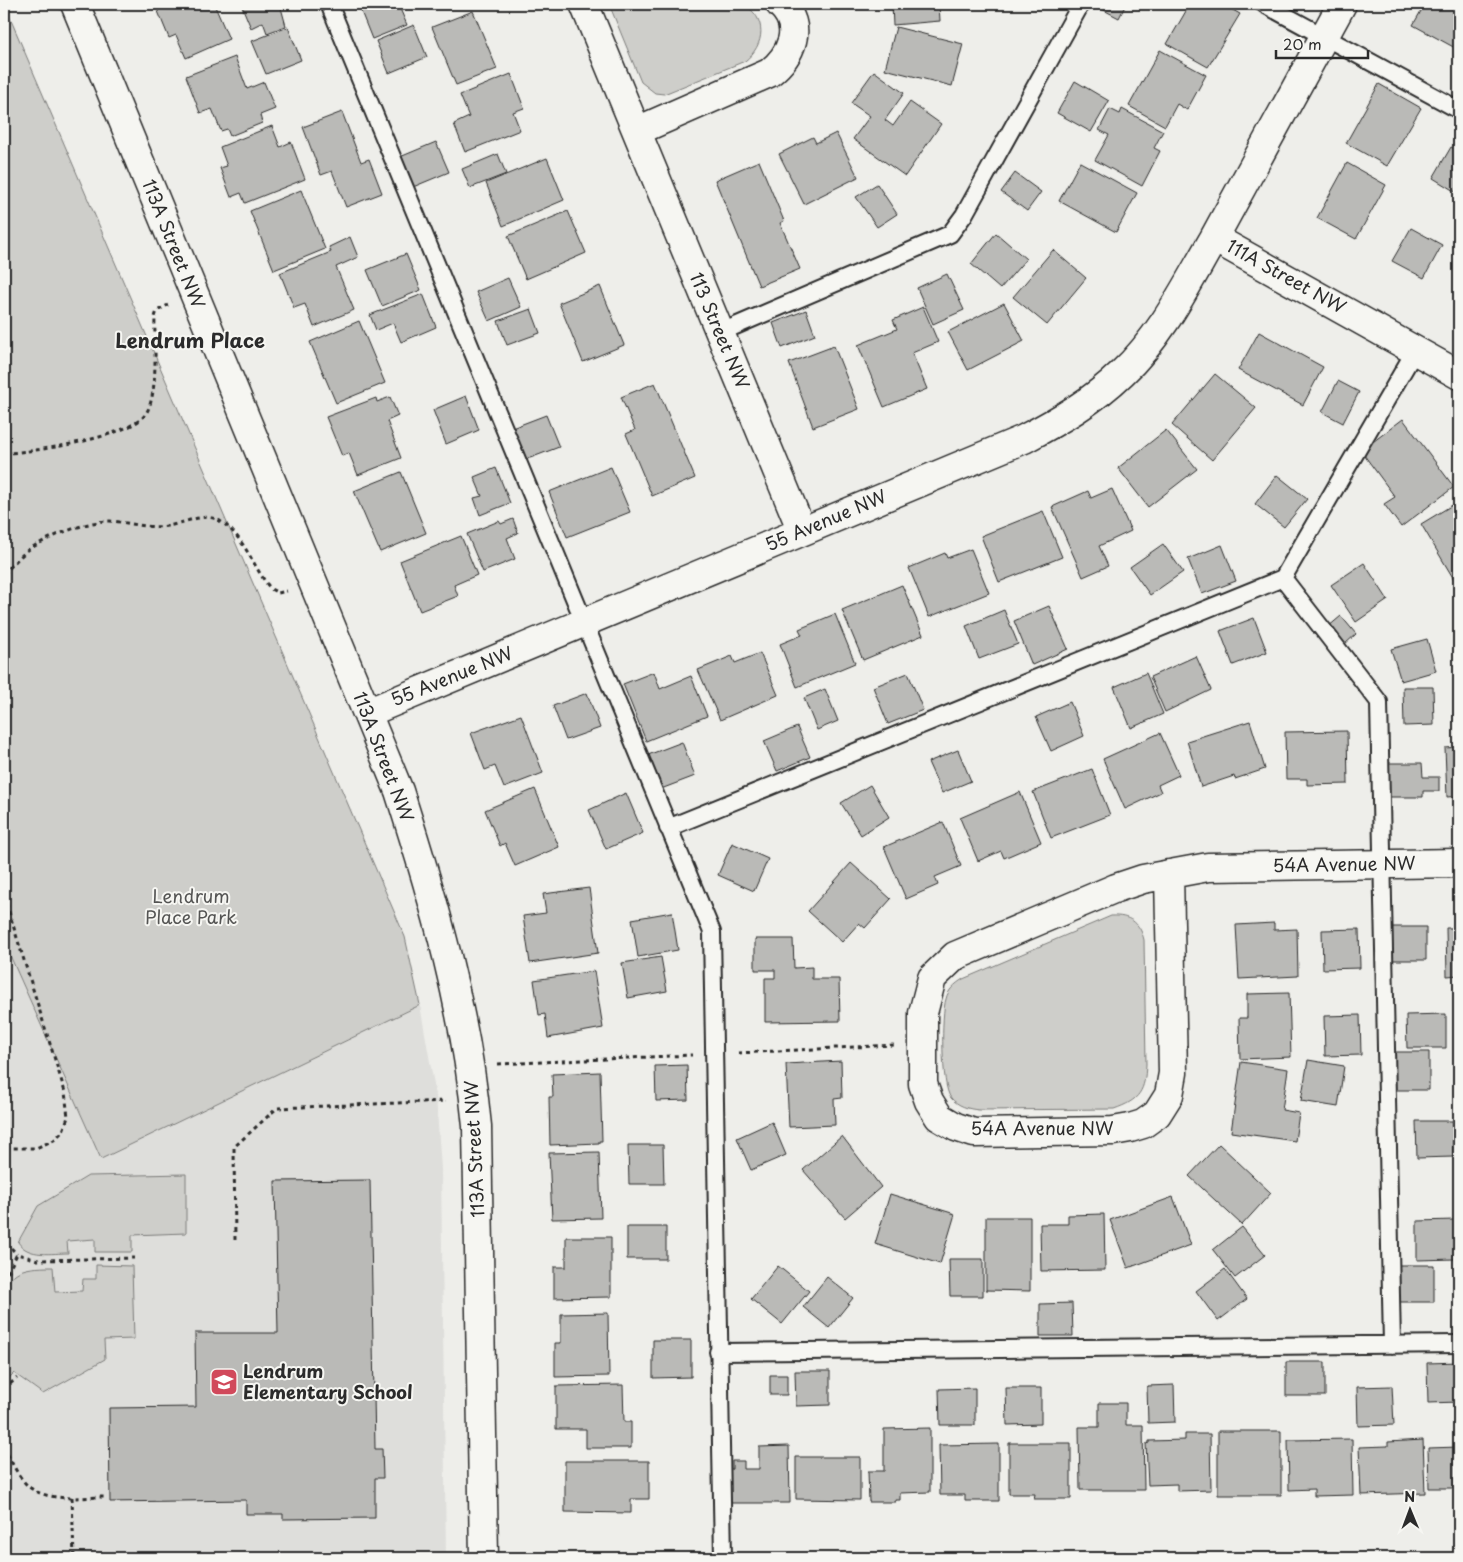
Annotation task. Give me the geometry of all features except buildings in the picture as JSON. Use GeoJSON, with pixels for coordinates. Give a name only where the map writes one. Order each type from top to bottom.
{"type":"FeatureCollection","features":[{"type":"Feature","properties":{"kind":"street","name":"113A Street NW"},"geometry":{"type":"LineString","coordinates":[[75,4],[399,791],[437,916],[456,992],[477,1126],[484,1558]]}},
{"type":"Feature","properties":{"kind":"street","name":"113 Street NW"},"geometry":{"type":"LineString","coordinates":[[584,4],[802,531]]}},
{"type":"Feature","properties":{"kind":"street"},"geometry":{"type":"LineString","coordinates":[[637,131],[769,73],[780,65],[787,57],[792,41],[793,26],[780,4]]}},
{"type":"Feature","properties":{"kind":"street","name":"111A Street NW"},"geometry":{"type":"LineString","coordinates":[[1342,4],[1214,238],[1416,348],[1459,374]]}},
{"type":"Feature","properties":{"kind":"street","name":"55 Avenue NW"},"geometry":{"type":"LineString","coordinates":[[367,713],[1024,439],[1068,415],[1101,392],[1139,355],[1173,309],[1214,238]]}},
{"type":"Feature","properties":{"kind":"street","name":"54A Avenue NW"},"geometry":{"type":"LineString","coordinates":[[1169,874],[1173,1073],[1168,1095],[1157,1114],[1143,1124],[1113,1131],[974,1133],[956,1127],[939,1117],[929,1101],[923,1084],[923,1013],[932,978],[955,956],[1116,888],[1169,874],[1208,867],[1459,863]]}},
{"type":"Feature","properties":{"kind":"lane"},"geometry":{"type":"LineString","coordinates":[[329,4],[712,932],[722,1558]]}},
{"type":"Feature","properties":{"kind":"lane"},"geometry":{"type":"LineString","coordinates":[[719,333],[950,234],[964,215],[1081,4]]}},
{"type":"Feature","properties":{"kind":"lane"},"geometry":{"type":"LineString","coordinates":[[1264,4],[1459,110]]}},
{"type":"Feature","properties":{"kind":"lane"},"geometry":{"type":"LineString","coordinates":[[668,828],[1283,578],[1416,348]]}},
{"type":"Feature","properties":{"kind":"lane"},"geometry":{"type":"LineString","coordinates":[[1283,578],[1379,702],[1392,1345]]}},
{"type":"Feature","properties":{"kind":"lane"},"geometry":{"type":"LineString","coordinates":[[718,1352],[1459,1344]]}},
{"type":"Feature","properties":{"kind":"path"},"geometry":{"type":"LineString","coordinates":[[4,452],[34,452],[53,448],[114,432],[137,423],[145,414],[153,392],[157,311],[194,295]]}},
{"type":"Feature","properties":{"kind":"path"},"geometry":{"type":"LineString","coordinates":[[4,574],[28,550],[51,538],[91,524],[110,521],[142,526],[167,526],[207,517],[223,523],[236,535],[271,589],[278,593],[314,585]]}},
{"type":"Feature","properties":{"kind":"path"},"geometry":{"type":"LineString","coordinates":[[4,896],[66,1092],[68,1116],[63,1130],[46,1146],[25,1150],[4,1148]]}},
{"type":"Feature","properties":{"kind":"path"},"geometry":{"type":"LineString","coordinates":[[235,1240],[234,1147],[277,1108],[474,1099]]}},
{"type":"Feature","properties":{"kind":"path"},"geometry":{"type":"LineString","coordinates":[[4,1234],[8,1245],[17,1254],[38,1260],[134,1258]]}},
{"type":"Feature","properties":{"kind":"path"},"geometry":{"type":"LineString","coordinates":[[4,1280],[17,1254]]}},
{"type":"Feature","properties":{"kind":"path"},"geometry":{"type":"LineString","coordinates":[[4,1389],[17,1378]]}},
{"type":"Feature","properties":{"kind":"path"},"geometry":{"type":"LineString","coordinates":[[4,1447],[18,1473],[27,1485],[37,1492],[53,1496],[105,1497]]}},
{"type":"Feature","properties":{"kind":"path"},"geometry":{"type":"LineString","coordinates":[[72,1497],[74,1558]]}},
{"type":"Feature","properties":{"kind":"shaded area","name":"Lendrum Elementary School"},"geometry":{"type":"Polygon","coordinates":[[[4,942],[101,1159],[420,1005],[436,1096],[441,1169],[446,1558],[4,1558],[4,942]]]}},
{"type":"Feature","properties":{"kind":"green space","name":"Lendrum Place Park"},"geometry":{"type":"Polygon","coordinates":[[[4,4],[405,937],[420,1005],[101,1159],[4,942],[4,4]]]}},
{"type":"Feature","properties":{"kind":"green space"},"geometry":{"type":"Polygon","coordinates":[[[609,4],[743,4],[757,17],[760,24],[760,40],[752,55],[745,61],[664,94],[655,93],[641,82],[609,4]]]}},
{"type":"Feature","properties":{"kind":"green space"},"geometry":{"type":"Polygon","coordinates":[[[1111,916],[1128,918],[1133,921],[1140,929],[1144,940],[1146,1064],[1142,1088],[1135,1098],[1123,1106],[1114,1109],[979,1110],[964,1107],[954,1101],[948,1091],[945,1080],[943,1050],[944,1007],[948,993],[952,988],[963,979],[1111,916]]]}},
{"type":"Feature","properties":{"kind":"green space"},"geometry":{"type":"Polygon","coordinates":[[[186,1174],[186,1233],[132,1235],[132,1252],[95,1252],[95,1239],[67,1241],[68,1253],[41,1254],[22,1247],[18,1242],[38,1206],[88,1176],[186,1174]]]}},
{"type":"Feature","properties":{"kind":"green space"},"geometry":{"type":"Polygon","coordinates":[[[96,1265],[132,1266],[134,1339],[104,1340],[105,1359],[43,1394],[14,1373],[4,1383],[4,1321],[6,1321],[7,1308],[4,1308],[7,1286],[11,1278],[23,1270],[53,1267],[55,1292],[82,1291],[83,1279],[96,1279],[96,1265]]]}},
{"type":"Feature","properties":{"kind":"place","name":"Lendrum Elementary School"},"geometry":{"type":"Point","coordinates":[224,1382]}},
{"type":"Feature","properties":{"kind":"district","name":"Lendrum Place"},"geometry":{"type":"Point","coordinates":[190,341]}}]}
